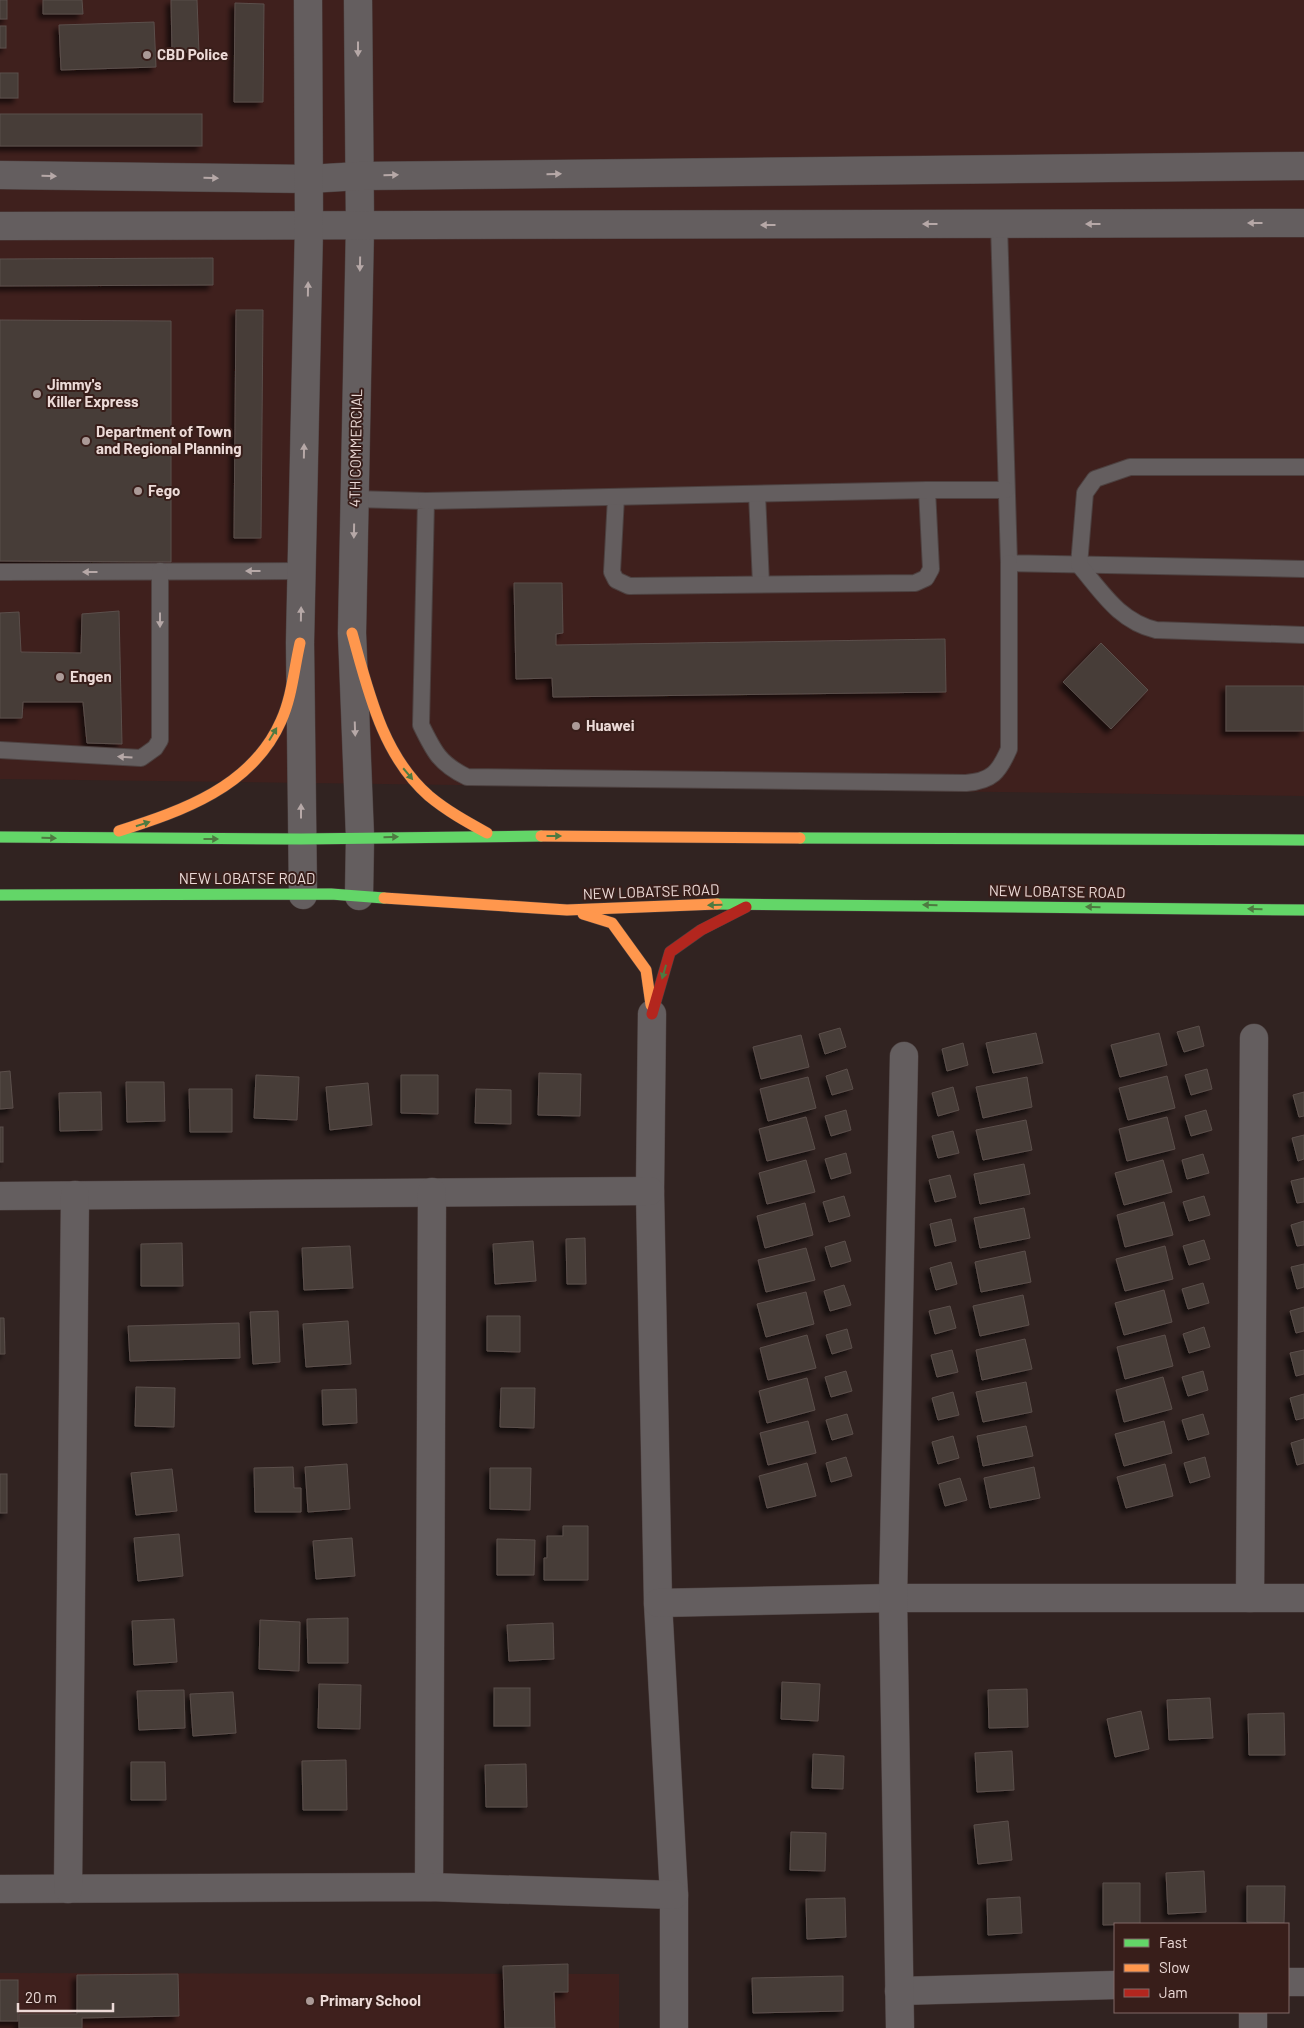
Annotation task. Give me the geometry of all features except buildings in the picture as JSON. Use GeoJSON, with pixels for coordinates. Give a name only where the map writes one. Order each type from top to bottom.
{"type":"FeatureCollection","features":[{"type":"Feature","properties":{"kind":"main road"},"geometry":{"type":"LineString","coordinates":[[352,632],[378,723],[398,761],[427,796],[456,819],[491,836]]}},
{"type":"Feature","properties":{"kind":"main road"},"geometry":{"type":"LineString","coordinates":[[96,839],[166,816],[207,798],[236,779],[258,759],[280,721],[300,643]]}},
{"type":"Feature","properties":{"kind":"main road"},"geometry":{"type":"LineString","coordinates":[[0,837],[301,839],[491,836],[1304,840]]}},
{"type":"Feature","properties":{"kind":"main road","name":"NEW LOBATSE ROAD"},"geometry":{"type":"LineString","coordinates":[[0,895],[359,896],[567,910],[754,903],[1304,910]]}},
{"type":"Feature","properties":{"kind":"main road"},"geometry":{"type":"LineString","coordinates":[[652,1014],[670,952],[701,930],[754,903]]}},
{"type":"Feature","properties":{"kind":"main road"},"geometry":{"type":"LineString","coordinates":[[567,910],[612,923],[646,970],[652,1014]]}},
{"type":"Feature","properties":{"kind":"street"},"geometry":{"type":"LineString","coordinates":[[303,895],[300,643],[309,227],[308,0]]}},
{"type":"Feature","properties":{"kind":"street","name":"4TH COMMERCIAL"},"geometry":{"type":"LineString","coordinates":[[358,0],[360,226],[352,632],[360,837],[359,896]]}},
{"type":"Feature","properties":{"kind":"street"},"geometry":{"type":"LineString","coordinates":[[0,175],[309,179],[359,176],[1304,166]]}},
{"type":"Feature","properties":{"kind":"street"},"geometry":{"type":"LineString","coordinates":[[0,226],[309,227],[1304,223]]}},
{"type":"Feature","properties":{"kind":"street"},"geometry":{"type":"LineString","coordinates":[[652,1014],[650,1191],[658,1603],[674,1896],[674,2028]]}},
{"type":"Feature","properties":{"kind":"street"},"geometry":{"type":"LineString","coordinates":[[1250,1598],[1254,1038]]}},
{"type":"Feature","properties":{"kind":"street"},"geometry":{"type":"LineString","coordinates":[[900,2028],[893,1598],[904,1056]]}},
{"type":"Feature","properties":{"kind":"street"},"geometry":{"type":"LineString","coordinates":[[0,1196],[650,1191]]}},
{"type":"Feature","properties":{"kind":"street"},"geometry":{"type":"LineString","coordinates":[[429,1887],[432,1192]]}},
{"type":"Feature","properties":{"kind":"street"},"geometry":{"type":"LineString","coordinates":[[68,1889],[75,1196]]}},
{"type":"Feature","properties":{"kind":"street"},"geometry":{"type":"LineString","coordinates":[[658,1603],[893,1598],[1304,1598]]}},
{"type":"Feature","properties":{"kind":"street"},"geometry":{"type":"LineString","coordinates":[[0,1889],[429,1887],[674,1896]]}},
{"type":"Feature","properties":{"kind":"street"},"geometry":{"type":"LineString","coordinates":[[1289,1982],[1304,1982]]}},
{"type":"Feature","properties":{"kind":"street"},"geometry":{"type":"LineString","coordinates":[[899,1991],[1114,1985]]}},
{"type":"Feature","properties":{"kind":"street"},"geometry":{"type":"LineString","coordinates":[[1253,2013],[1253,2028]]}},
{"type":"Feature","properties":{"kind":"lane"},"geometry":{"type":"LineString","coordinates":[[426,501],[421,725],[436,756],[453,770],[467,777],[984,782],[1000,768],[1009,749],[1008,563],[998,224]]}},
{"type":"Feature","properties":{"kind":"lane"},"geometry":{"type":"LineString","coordinates":[[1304,467],[1130,467],[1112,471],[1095,479],[1085,493],[1079,565],[1122,614],[1138,626],[1156,630],[1304,635]]}},
{"type":"Feature","properties":{"kind":"lane"},"geometry":{"type":"LineString","coordinates":[[616,497],[612,572],[616,580],[629,586],[915,583],[926,578],[931,569],[927,490]]}},
{"type":"Feature","properties":{"kind":"lane"},"geometry":{"type":"LineString","coordinates":[[355,500],[426,501],[1006,490]]}},
{"type":"Feature","properties":{"kind":"lane"},"geometry":{"type":"LineString","coordinates":[[758,494],[761,584]]}},
{"type":"Feature","properties":{"kind":"lane"},"geometry":{"type":"LineString","coordinates":[[1008,563],[1304,569]]}},
{"type":"Feature","properties":{"kind":"lane"},"geometry":{"type":"LineString","coordinates":[[0,572],[302,571]]}},
{"type":"Feature","properties":{"kind":"lane"},"geometry":{"type":"LineString","coordinates":[[0,750],[141,758],[154,748],[160,740],[160,572]]}},
{"type":"Feature","properties":{"kind":"shaded area"},"geometry":{"type":"Polygon","coordinates":[[[0,0],[1304,0],[1304,796],[0,779],[0,0]]]}},
{"type":"Feature","properties":{"kind":"shaded area","name":"Primary School"},"geometry":{"type":"Polygon","coordinates":[[[0,1973],[619,1974],[619,2028],[0,2028],[0,1973]]]}},
{"type":"Feature","properties":{"kind":"traffic: fast"},"geometry":{"type":"LineString","coordinates":[[0,837],[301,839],[541,836]]}},
{"type":"Feature","properties":{"kind":"traffic: fast"},"geometry":{"type":"LineString","coordinates":[[800,838],[1304,840]]}},
{"type":"Feature","properties":{"kind":"traffic: fast"},"geometry":{"type":"LineString","coordinates":[[0,895],[331,894],[384,898]]}},
{"type":"Feature","properties":{"kind":"traffic: fast"},"geometry":{"type":"LineString","coordinates":[[717,904],[1304,910]]}},
{"type":"Feature","properties":{"kind":"traffic: slow"},"geometry":{"type":"LineString","coordinates":[[352,633],[371,699],[388,741],[399,761],[413,780],[429,796],[487,833]]}},
{"type":"Feature","properties":{"kind":"traffic: slow"},"geometry":{"type":"LineString","coordinates":[[119,831],[190,805],[234,780],[252,763],[268,744],[285,712],[300,643]]}},
{"type":"Feature","properties":{"kind":"traffic: slow"},"geometry":{"type":"LineString","coordinates":[[541,836],[800,838]]}},
{"type":"Feature","properties":{"kind":"traffic: slow"},"geometry":{"type":"LineString","coordinates":[[384,898],[567,910],[717,904]]}},
{"type":"Feature","properties":{"kind":"traffic: slow"},"geometry":{"type":"LineString","coordinates":[[583,914],[612,923],[646,970],[651,1005]]}},
{"type":"Feature","properties":{"kind":"traffic: jam"},"geometry":{"type":"LineString","coordinates":[[652,1014],[670,952],[701,930],[746,907]]}},
{"type":"Feature","properties":{"kind":"place","name":"CBD Police"},"geometry":{"type":"Point","coordinates":[147,55]}},
{"type":"Feature","properties":{"kind":"place","name":"Jimmy's Killer Express"},"geometry":{"type":"Point","coordinates":[37,394]}},
{"type":"Feature","properties":{"kind":"place","name":"Department of Town and Regional Planning"},"geometry":{"type":"Point","coordinates":[86,441]}},
{"type":"Feature","properties":{"kind":"place","name":"Fego"},"geometry":{"type":"Point","coordinates":[138,491]}},
{"type":"Feature","properties":{"kind":"place","name":"Engen"},"geometry":{"type":"Point","coordinates":[60,677]}},
{"type":"Feature","properties":{"kind":"place","name":"Huawei"},"geometry":{"type":"Point","coordinates":[576,726]}},
{"type":"Feature","properties":{"kind":"place","name":"Primary School"},"geometry":{"type":"Point","coordinates":[310,2001]}}]}
